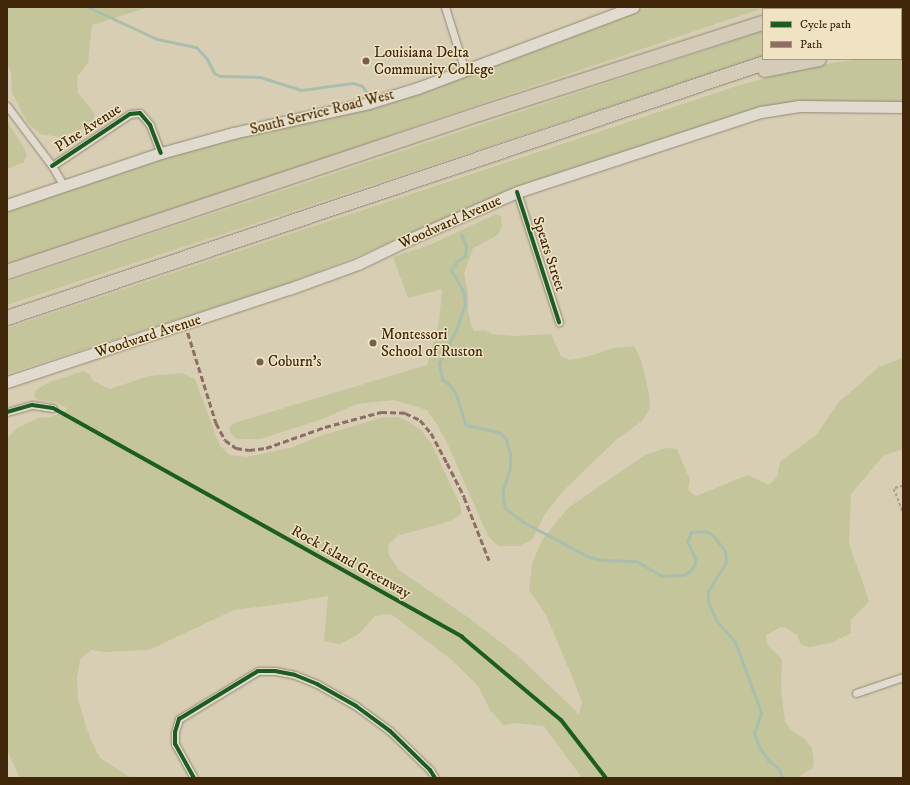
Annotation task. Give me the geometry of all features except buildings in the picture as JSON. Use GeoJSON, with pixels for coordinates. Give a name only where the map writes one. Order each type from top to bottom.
{"type":"FeatureCollection","features":[{"type":"Feature","properties":{"kind":"highway"},"geometry":{"type":"LineString","coordinates":[[713,40],[762,17]]}},
{"type":"Feature","properties":{"kind":"highway"},"geometry":{"type":"LineString","coordinates":[[7,272],[487,112],[762,23]]}},
{"type":"Feature","properties":{"kind":"highway"},"geometry":{"type":"LineString","coordinates":[[7,318],[773,60]]}},
{"type":"Feature","properties":{"kind":"highway"},"geometry":{"type":"LineString","coordinates":[[689,88],[815,60]]}},
{"type":"Feature","properties":{"kind":"main road","name":"South Service Road West"},"geometry":{"type":"LineString","coordinates":[[7,205],[161,153],[233,133],[368,103],[465,71],[621,9],[633,7]]}},
{"type":"Feature","properties":{"kind":"main road","name":"Woodward Avenue"},"geometry":{"type":"LineString","coordinates":[[7,382],[281,292],[358,264],[410,239],[517,192],[761,112],[798,106],[903,107]]}},
{"type":"Feature","properties":{"kind":"street"},"geometry":{"type":"LineString","coordinates":[[445,7],[465,71]]}},
{"type":"Feature","properties":{"kind":"street"},"geometry":{"type":"LineString","coordinates":[[7,106],[52,166],[64,186]]}},
{"type":"Feature","properties":{"kind":"street","name":"PIne Avenue"},"geometry":{"type":"LineString","coordinates":[[52,166],[130,114],[140,113],[150,125],[161,153]]}},
{"type":"Feature","properties":{"kind":"street","name":"Spears Street"},"geometry":{"type":"LineString","coordinates":[[517,192],[559,322]]}},
{"type":"Feature","properties":{"kind":"street"},"geometry":{"type":"LineString","coordinates":[[7,412],[32,405],[53,408]]}},
{"type":"Feature","properties":{"kind":"street"},"geometry":{"type":"LineString","coordinates":[[194,778],[175,744],[175,732],[179,719],[243,678],[258,671],[264,671],[295,675],[317,684],[356,706],[390,731],[430,770],[436,778]]}},
{"type":"Feature","properties":{"kind":"street"},"geometry":{"type":"LineString","coordinates":[[856,693],[903,677]]}},
{"type":"Feature","properties":{"kind":"path"},"geometry":{"type":"LineString","coordinates":[[903,486],[894,489],[903,513]]}},
{"type":"Feature","properties":{"kind":"green space"},"geometry":{"type":"Polygon","coordinates":[[[7,7],[149,7],[92,25],[88,63],[77,77],[78,93],[94,113],[94,121],[82,129],[60,137],[40,134],[27,122],[12,93],[11,72],[7,63],[7,7]]]}},
{"type":"Feature","properties":{"kind":"green space"},"geometry":{"type":"Polygon","coordinates":[[[647,7],[766,7],[424,123],[306,166],[7,264],[7,211],[89,184],[127,169],[218,141],[409,97],[647,7]]]}},
{"type":"Feature","properties":{"kind":"green space"},"geometry":{"type":"Polygon","coordinates":[[[903,7],[903,10],[902,8],[833,8],[903,7]]]}},
{"type":"Feature","properties":{"kind":"green space"},"geometry":{"type":"Polygon","coordinates":[[[762,31],[762,56],[7,305],[7,282],[762,31]]]}},
{"type":"Feature","properties":{"kind":"green space"},"geometry":{"type":"Polygon","coordinates":[[[903,55],[903,103],[744,112],[528,183],[361,255],[284,285],[7,374],[7,328],[740,85],[817,65],[854,60],[902,60],[903,55]]]}},
{"type":"Feature","properties":{"kind":"green space"},"geometry":{"type":"Polygon","coordinates":[[[7,121],[27,155],[24,162],[7,169],[7,121]]]}},
{"type":"Feature","properties":{"kind":"green space"},"geometry":{"type":"Polygon","coordinates":[[[496,214],[501,216],[502,226],[498,235],[473,248],[464,274],[468,292],[468,310],[471,325],[474,331],[485,330],[491,334],[513,336],[551,334],[561,356],[570,360],[590,356],[613,348],[634,346],[641,360],[649,394],[650,408],[643,420],[616,440],[563,491],[545,514],[532,540],[519,546],[498,546],[488,536],[447,443],[427,410],[394,400],[357,404],[320,420],[260,439],[237,439],[231,434],[229,427],[234,423],[427,365],[439,322],[442,289],[408,298],[393,257],[432,244],[496,214]]]}},
{"type":"Feature","properties":{"kind":"green space"},"geometry":{"type":"Polygon","coordinates":[[[903,358],[903,449],[883,456],[851,494],[849,543],[869,601],[850,621],[851,633],[831,643],[809,647],[801,645],[797,635],[786,628],[781,627],[766,635],[768,646],[782,659],[781,688],[785,722],[793,732],[805,739],[812,748],[814,762],[813,768],[797,778],[582,778],[544,726],[516,723],[503,725],[490,710],[478,686],[452,660],[391,614],[375,616],[359,634],[340,644],[324,641],[328,596],[234,610],[149,650],[104,652],[91,650],[80,660],[77,678],[78,700],[90,738],[100,758],[131,778],[20,778],[7,750],[7,438],[16,429],[38,418],[52,417],[68,409],[56,402],[38,400],[34,396],[36,390],[49,382],[84,371],[89,374],[93,381],[110,389],[149,376],[182,373],[195,379],[220,446],[230,455],[247,457],[293,447],[317,437],[380,418],[397,417],[409,422],[421,430],[431,443],[461,507],[461,514],[452,520],[438,525],[399,535],[388,545],[389,555],[400,571],[469,618],[516,654],[579,714],[582,702],[571,674],[546,615],[529,590],[532,564],[542,540],[568,508],[645,455],[666,448],[677,449],[690,480],[688,490],[696,496],[748,475],[769,485],[777,477],[780,462],[816,435],[838,403],[879,367],[903,358]]]}},
{"type":"Feature","properties":{"kind":"waterway"},"geometry":{"type":"LineString","coordinates":[[88,7],[157,39],[196,47],[207,59],[214,73],[220,76],[260,77],[301,90],[353,83],[362,86],[367,93]]}},
{"type":"Feature","properties":{"kind":"waterway"},"geometry":{"type":"LineString","coordinates":[[461,234],[466,246],[465,256],[458,260],[451,270],[463,291],[465,304],[456,330],[439,363],[442,379],[451,386],[456,394],[465,424],[499,432],[506,439],[510,454],[510,468],[503,489],[505,508],[523,522],[589,557],[603,560],[636,561],[662,576],[684,575],[691,570],[695,564],[695,558],[687,541],[691,532],[704,531],[710,533],[725,551],[726,562],[708,591],[708,601],[716,620],[735,642],[758,704],[761,713],[754,733],[759,747],[768,760],[779,769],[782,778]]}},
{"type":"Feature","properties":{"kind":"marked path"},"geometry":{"type":"LineString","coordinates":[[185,324],[216,423],[225,440],[236,448],[249,450],[266,448],[325,427],[381,412],[405,413],[420,420],[431,433],[464,497],[489,560]]}},
{"type":"Feature","properties":{"kind":"cycle path"},"geometry":{"type":"LineString","coordinates":[[52,166],[130,114],[140,113],[150,125],[161,153]]}},
{"type":"Feature","properties":{"kind":"cycle path"},"geometry":{"type":"LineString","coordinates":[[517,192],[559,322]]}},
{"type":"Feature","properties":{"kind":"cycle path","name":"Rock Island Greenway"},"geometry":{"type":"LineString","coordinates":[[7,412],[32,405],[53,408],[462,637],[561,720],[606,778]]}},
{"type":"Feature","properties":{"kind":"cycle path"},"geometry":{"type":"LineString","coordinates":[[194,778],[175,744],[175,732],[179,719],[258,671],[275,671],[295,675],[317,684],[356,706],[390,731],[430,770],[435,778]]}},
{"type":"Feature","properties":{"kind":"place","name":"Louisiana Delta Community College"},"geometry":{"type":"Point","coordinates":[366,61]}},
{"type":"Feature","properties":{"kind":"place","name":"Montessori School of Ruston"},"geometry":{"type":"Point","coordinates":[373,343]}},
{"type":"Feature","properties":{"kind":"place","name":"Coburn's"},"geometry":{"type":"Point","coordinates":[260,362]}}]}
